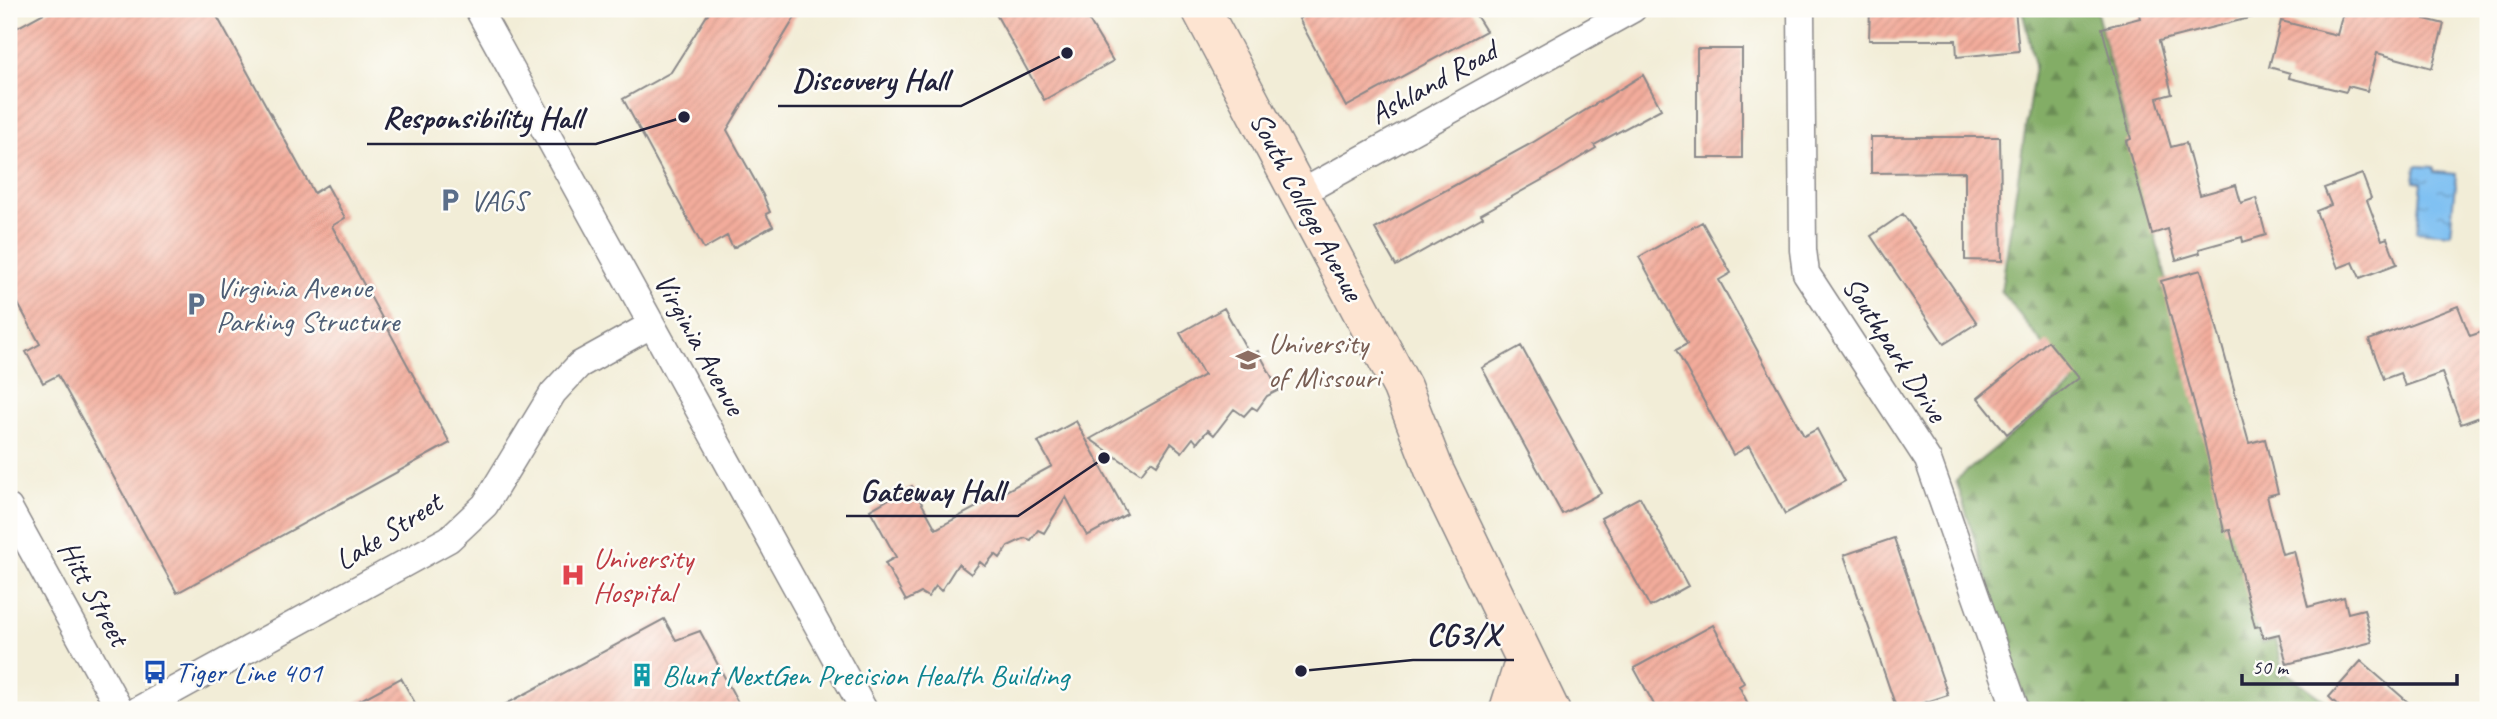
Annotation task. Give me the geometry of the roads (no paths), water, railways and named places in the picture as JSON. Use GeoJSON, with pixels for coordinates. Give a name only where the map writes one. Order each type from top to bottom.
{"type":"FeatureCollection","features":[{"type":"Feature","properties":{"kind":"main road","name":"South College Avenue"},"geometry":{"type":"LineString","coordinates":[[1200,9],[1301,193],[1402,387],[1435,472],[1550,710]]}},
{"type":"Feature","properties":{"kind":"main road"},"geometry":{"type":"LineString","coordinates":[[1509,710],[1525,659]]}},
{"type":"Feature","properties":{"kind":"street","name":"Virginia Avenue"},"geometry":{"type":"LineString","coordinates":[[478,9],[864,710]]}},
{"type":"Feature","properties":{"kind":"street","name":"Ashland Road"},"geometry":{"type":"LineString","coordinates":[[1301,193],[1633,9]]}},
{"type":"Feature","properties":{"kind":"street","name":"Southpark Drive"},"geometry":{"type":"LineString","coordinates":[[1801,9],[1803,250],[1806,272],[1928,460],[2016,710]]}},
{"type":"Feature","properties":{"kind":"street","name":"Lake Street"},"geometry":{"type":"LineString","coordinates":[[138,710],[449,539],[485,505],[553,393],[579,365],[652,325]]}},
{"type":"Feature","properties":{"kind":"street","name":"Hitt Street"},"geometry":{"type":"LineString","coordinates":[[9,508],[120,710]]}},
{"type":"Feature","properties":{"kind":"water"},"geometry":{"type":"Polygon","coordinates":[[[2416,166],[2434,167],[2434,172],[2456,174],[2450,234],[2417,231],[2422,182],[2414,181],[2416,166]]]}},
{"type":"Feature","properties":{"kind":"place","name":"Discovery Hall"},"geometry":{"type":"Point","coordinates":[1067,53]}},
{"type":"Feature","properties":{"kind":"place","name":"Responsibility Hall"},"geometry":{"type":"Point","coordinates":[684,117]}},
{"type":"Feature","properties":{"kind":"place","name":"VAGS"},"geometry":{"type":"Point","coordinates":[450,200]}},
{"type":"Feature","properties":{"kind":"place","name":"Virginia Avenue Parking Structure"},"geometry":{"type":"Point","coordinates":[196,304]}},
{"type":"Feature","properties":{"kind":"place","name":"University of Missouri"},"geometry":{"type":"Point","coordinates":[1248,360]}},
{"type":"Feature","properties":{"kind":"place","name":"Gateway Hall"},"geometry":{"type":"Point","coordinates":[1104,458]}},
{"type":"Feature","properties":{"kind":"place","name":"University Hospital"},"geometry":{"type":"Point","coordinates":[573,575]}},
{"type":"Feature","properties":{"kind":"place","name":"CG3/X"},"geometry":{"type":"Point","coordinates":[1301,671]}},
{"type":"Feature","properties":{"kind":"place","name":"Tiger Line 401"},"geometry":{"type":"Point","coordinates":[155,672]}},
{"type":"Feature","properties":{"kind":"place","name":"Blunt NextGen Precision Health Building"},"geometry":{"type":"Point","coordinates":[642,675]}}]}
